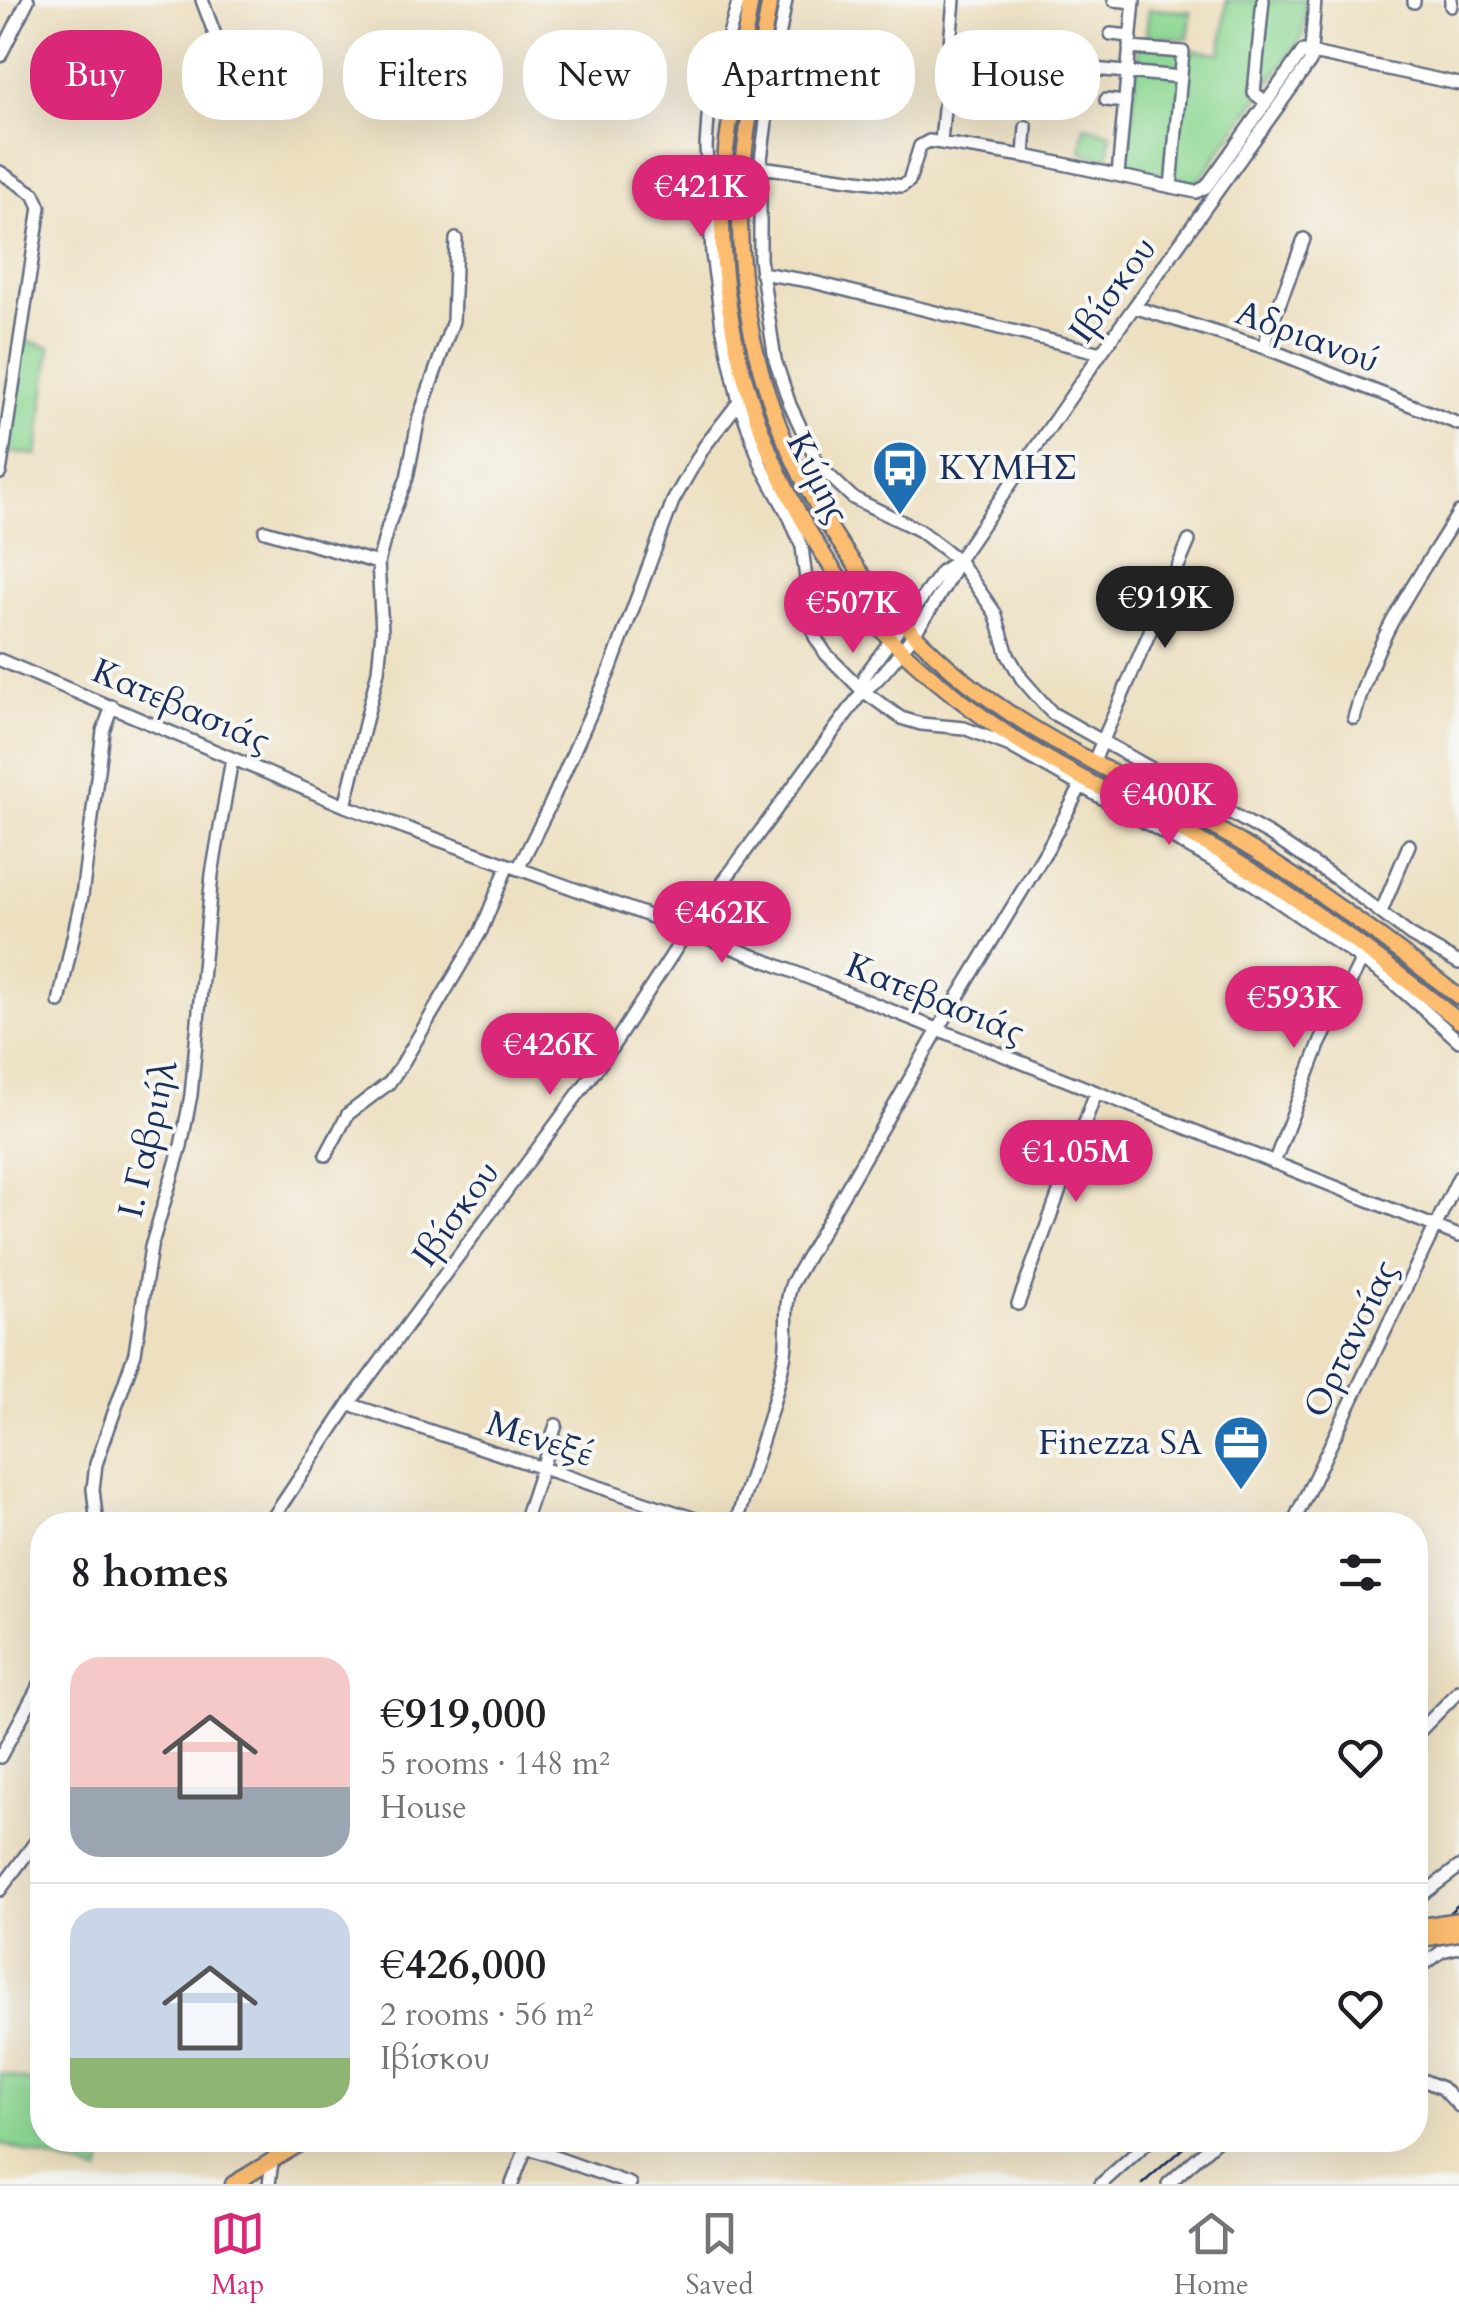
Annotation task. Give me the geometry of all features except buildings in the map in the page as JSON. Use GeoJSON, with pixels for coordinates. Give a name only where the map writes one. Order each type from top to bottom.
{"type":"FeatureCollection","features":[{"type":"Feature","properties":{"kind":"main road","name":"Κύμης"},"geometry":{"type":"LineString","coordinates":[[751,0],[729,128],[722,200],[725,272],[734,340],[762,433],[793,500],[849,591],[896,644],[1015,739],[1235,860],[1364,948],[1459,1020]]}},
{"type":"Feature","properties":{"kind":"main road","name":"Κύμης"},"geometry":{"type":"LineString","coordinates":[[770,0],[740,203],[753,335],[779,426],[808,490],[844,550],[908,629],[1004,710],[1303,882],[1459,997]]}},
{"type":"Feature","properties":{"kind":"main road"},"geometry":{"type":"LineString","coordinates":[[1428,1925],[1459,1920]]}},
{"type":"Feature","properties":{"kind":"main road"},"geometry":{"type":"LineString","coordinates":[[1428,1938],[1459,1934]]}},
{"type":"Feature","properties":{"kind":"main road"},"geometry":{"type":"LineString","coordinates":[[232,2184],[286,2152]]}},
{"type":"Feature","properties":{"kind":"street"},"geometry":{"type":"LineString","coordinates":[[0,56],[28,0]]}},
{"type":"Feature","properties":{"kind":"street"},"geometry":{"type":"LineString","coordinates":[[202,0],[213,30]]}},
{"type":"Feature","properties":{"kind":"street"},"geometry":{"type":"LineString","coordinates":[[739,0],[714,86],[706,147],[712,254],[722,326],[739,402],[762,467],[802,547],[816,637],[826,654],[863,691],[900,718],[986,734],[1249,881],[1388,978],[1459,1041]]}},
{"type":"Feature","properties":{"kind":"street"},"geometry":{"type":"LineString","coordinates":[[786,0],[772,68],[760,167],[761,273],[776,360],[801,431],[820,466],[854,498],[919,530],[958,560],[995,613],[1008,655],[1029,690],[1052,714],[1270,835],[1437,952],[1459,963]]}},
{"type":"Feature","properties":{"kind":"street"},"geometry":{"type":"LineString","coordinates":[[951,30],[954,0]]}},
{"type":"Feature","properties":{"kind":"street"},"geometry":{"type":"LineString","coordinates":[[1114,0],[1134,1],[1118,175]]}},
{"type":"Feature","properties":{"kind":"street"},"geometry":{"type":"LineString","coordinates":[[1264,0],[1254,93],[1266,102]]}},
{"type":"Feature","properties":{"kind":"street"},"geometry":{"type":"LineString","coordinates":[[1311,53],[1319,8]]}},
{"type":"Feature","properties":{"kind":"street"},"geometry":{"type":"LineString","coordinates":[[1111,34],[1130,42],[1184,52],[1170,187]]}},
{"type":"Feature","properties":{"kind":"street"},"geometry":{"type":"LineString","coordinates":[[760,167],[898,187],[908,180],[920,146],[929,140],[1192,192],[1206,188],[1300,53],[1388,62],[1459,84]]}},
{"type":"Feature","properties":{"kind":"street","name":"Ιβίσκου"},"geometry":{"type":"LineString","coordinates":[[277,1512],[349,1404],[598,1068],[688,930],[863,691],[865,675],[908,629],[942,571],[958,560],[1310,62],[1311,53]]}},
{"type":"Feature","properties":{"kind":"street"},"geometry":{"type":"LineString","coordinates":[[1100,70],[1181,77]]}},
{"type":"Feature","properties":{"kind":"street"},"geometry":{"type":"LineString","coordinates":[[1106,100],[1125,102]]}},
{"type":"Feature","properties":{"kind":"street"},"geometry":{"type":"LineString","coordinates":[[941,142],[946,120]]}},
{"type":"Feature","properties":{"kind":"street"},"geometry":{"type":"LineString","coordinates":[[1024,156],[1026,127]]}},
{"type":"Feature","properties":{"kind":"street"},"geometry":{"type":"LineString","coordinates":[[0,172],[34,194],[40,207],[0,473]]}},
{"type":"Feature","properties":{"kind":"street"},"geometry":{"type":"LineString","coordinates":[[345,806],[378,671],[382,631],[378,563],[406,478],[419,417],[452,321],[456,239]]}},
{"type":"Feature","properties":{"kind":"street"},"geometry":{"type":"LineString","coordinates":[[1263,347],[1304,239]]}},
{"type":"Feature","properties":{"kind":"street"},"geometry":{"type":"LineString","coordinates":[[761,273],[809,281],[1102,352]]}},
{"type":"Feature","properties":{"kind":"street","name":"Αδριανού"},"geometry":{"type":"LineString","coordinates":[[1134,307],[1263,347],[1459,424]]}},
{"type":"Feature","properties":{"kind":"street"},"geometry":{"type":"LineString","coordinates":[[326,1155],[348,1114],[389,1083],[401,1066],[481,931],[549,807],[610,670],[672,501],[704,447],[739,402]]}},
{"type":"Feature","properties":{"kind":"street"},"geometry":{"type":"LineString","coordinates":[[1354,718],[1382,636],[1459,512]]}},
{"type":"Feature","properties":{"kind":"street"},"geometry":{"type":"LineString","coordinates":[[265,530],[378,563]]}},
{"type":"Feature","properties":{"kind":"street"},"geometry":{"type":"LineString","coordinates":[[1094,760],[1189,541]]}},
{"type":"Feature","properties":{"kind":"street","name":"Κατεβασιάς"},"geometry":{"type":"LineString","coordinates":[[0,660],[345,806],[688,930],[1459,1236]]}},
{"type":"Feature","properties":{"kind":"street"},"geometry":{"type":"LineString","coordinates":[[58,1002],[82,896],[103,731],[112,706]]}},
{"type":"Feature","properties":{"kind":"street","name":"Ι. Γαβριήλ"},"geometry":{"type":"LineString","coordinates":[[96,1512],[96,1464],[135,1354],[151,1248],[181,1146],[191,1095],[212,874],[232,760]]}},
{"type":"Feature","properties":{"kind":"street"},"geometry":{"type":"LineString","coordinates":[[739,1512],[785,1358],[788,1330],[784,1311],[792,1283],[1081,786]]}},
{"type":"Feature","properties":{"kind":"street"},"geometry":{"type":"LineString","coordinates":[[1381,912],[1409,845]]}},
{"type":"Feature","properties":{"kind":"street"},"geometry":{"type":"LineString","coordinates":[[1274,1163],[1318,1045],[1362,960]]}},
{"type":"Feature","properties":{"kind":"street"},"geometry":{"type":"LineString","coordinates":[[1018,1304],[1096,1092]]}},
{"type":"Feature","properties":{"kind":"street","name":"Ορτανσίας"},"geometry":{"type":"LineString","coordinates":[[1298,1512],[1459,1177]]}},
{"type":"Feature","properties":{"kind":"street","name":"Μενεξέ"},"geometry":{"type":"LineString","coordinates":[[349,1404],[673,1512]]}},
{"type":"Feature","properties":{"kind":"street"},"geometry":{"type":"LineString","coordinates":[[527,1512],[556,1425]]}},
{"type":"Feature","properties":{"kind":"street"},"geometry":{"type":"LineString","coordinates":[[1428,1723],[1459,1691]]}},
{"type":"Feature","properties":{"kind":"street"},"geometry":{"type":"LineString","coordinates":[[0,1758],[30,1702]]}},
{"type":"Feature","properties":{"kind":"street"},"geometry":{"type":"LineString","coordinates":[[0,1890],[30,1849]]}},
{"type":"Feature","properties":{"kind":"street"},"geometry":{"type":"LineString","coordinates":[[1428,1890],[1459,1867]]}},
{"type":"Feature","properties":{"kind":"street"},"geometry":{"type":"LineString","coordinates":[[1428,1962],[1459,1934]]}},
{"type":"Feature","properties":{"kind":"street"},"geometry":{"type":"LineString","coordinates":[[1442,1951],[1459,1947]]}},
{"type":"Feature","properties":{"kind":"street"},"geometry":{"type":"LineString","coordinates":[[1428,2082],[1442,2088],[1459,2106]]}},
{"type":"Feature","properties":{"kind":"street"},"geometry":{"type":"LineString","coordinates":[[512,2184],[524,2152]]}},
{"type":"Feature","properties":{"kind":"street"},"geometry":{"type":"LineString","coordinates":[[548,2152],[630,2184]]}},
{"type":"Feature","properties":{"kind":"street"},"geometry":{"type":"LineString","coordinates":[[1101,2184],[1137,2152]]}},
{"type":"Feature","properties":{"kind":"street"},"geometry":{"type":"LineString","coordinates":[[1172,2183],[1204,2152]]}},
{"type":"Feature","properties":{"kind":"street"},"geometry":{"type":"LineString","coordinates":[[269,2184],[272,2162]]}},
{"type":"Feature","properties":{"kind":"green space"},"geometry":{"type":"Polygon","coordinates":[[[759,0],[758,30],[752,30],[759,0]]]}},
{"type":"Feature","properties":{"kind":"green space"},"geometry":{"type":"Polygon","coordinates":[[[1227,0],[1306,0],[1302,37],[1197,183],[1127,168],[1138,45],[1221,53],[1227,0]]]}},
{"type":"Feature","properties":{"kind":"green space"},"geometry":{"type":"Polygon","coordinates":[[[1149,9],[1191,12],[1188,39],[1146,35],[1149,9]]]}},
{"type":"Feature","properties":{"kind":"green space"},"geometry":{"type":"Polygon","coordinates":[[[737,120],[747,120],[734,233],[789,463],[783,466],[750,369],[733,277],[730,232],[737,120]]]}},
{"type":"Feature","properties":{"kind":"green space"},"geometry":{"type":"Polygon","coordinates":[[[1084,126],[1111,133],[1108,159],[1081,152],[1084,126]]]}},
{"type":"Feature","properties":{"kind":"green space"},"geometry":{"type":"Polygon","coordinates":[[[22,340],[50,347],[37,455],[7,452],[22,340]]]}},
{"type":"Feature","properties":{"kind":"green space"},"geometry":{"type":"Polygon","coordinates":[[[1051,744],[1241,849],[1372,939],[1368,943],[1237,855],[1048,750],[1051,744]]]}},
{"type":"Feature","properties":{"kind":"green space"},"geometry":{"type":"Polygon","coordinates":[[[0,2073],[30,2082],[30,2152],[105,2152],[100,2173],[0,2144],[0,2073]]]}},
{"type":"Feature","properties":{"kind":"railway"},"geometry":{"type":"LineString","coordinates":[[1428,1931],[1459,1904]]}},
{"type":"Feature","properties":{"kind":"railway"},"geometry":{"type":"LineString","coordinates":[[1142,2184],[1178,2152]]}},
{"type":"Feature","properties":{"kind":"place","name":"ΚΥΜΗΣ"},"geometry":{"type":"Point","coordinates":[900,517]}},
{"type":"Feature","properties":{"kind":"place","name":"Finezza SA"},"geometry":{"type":"Point","coordinates":[1241,1492]}}]}
